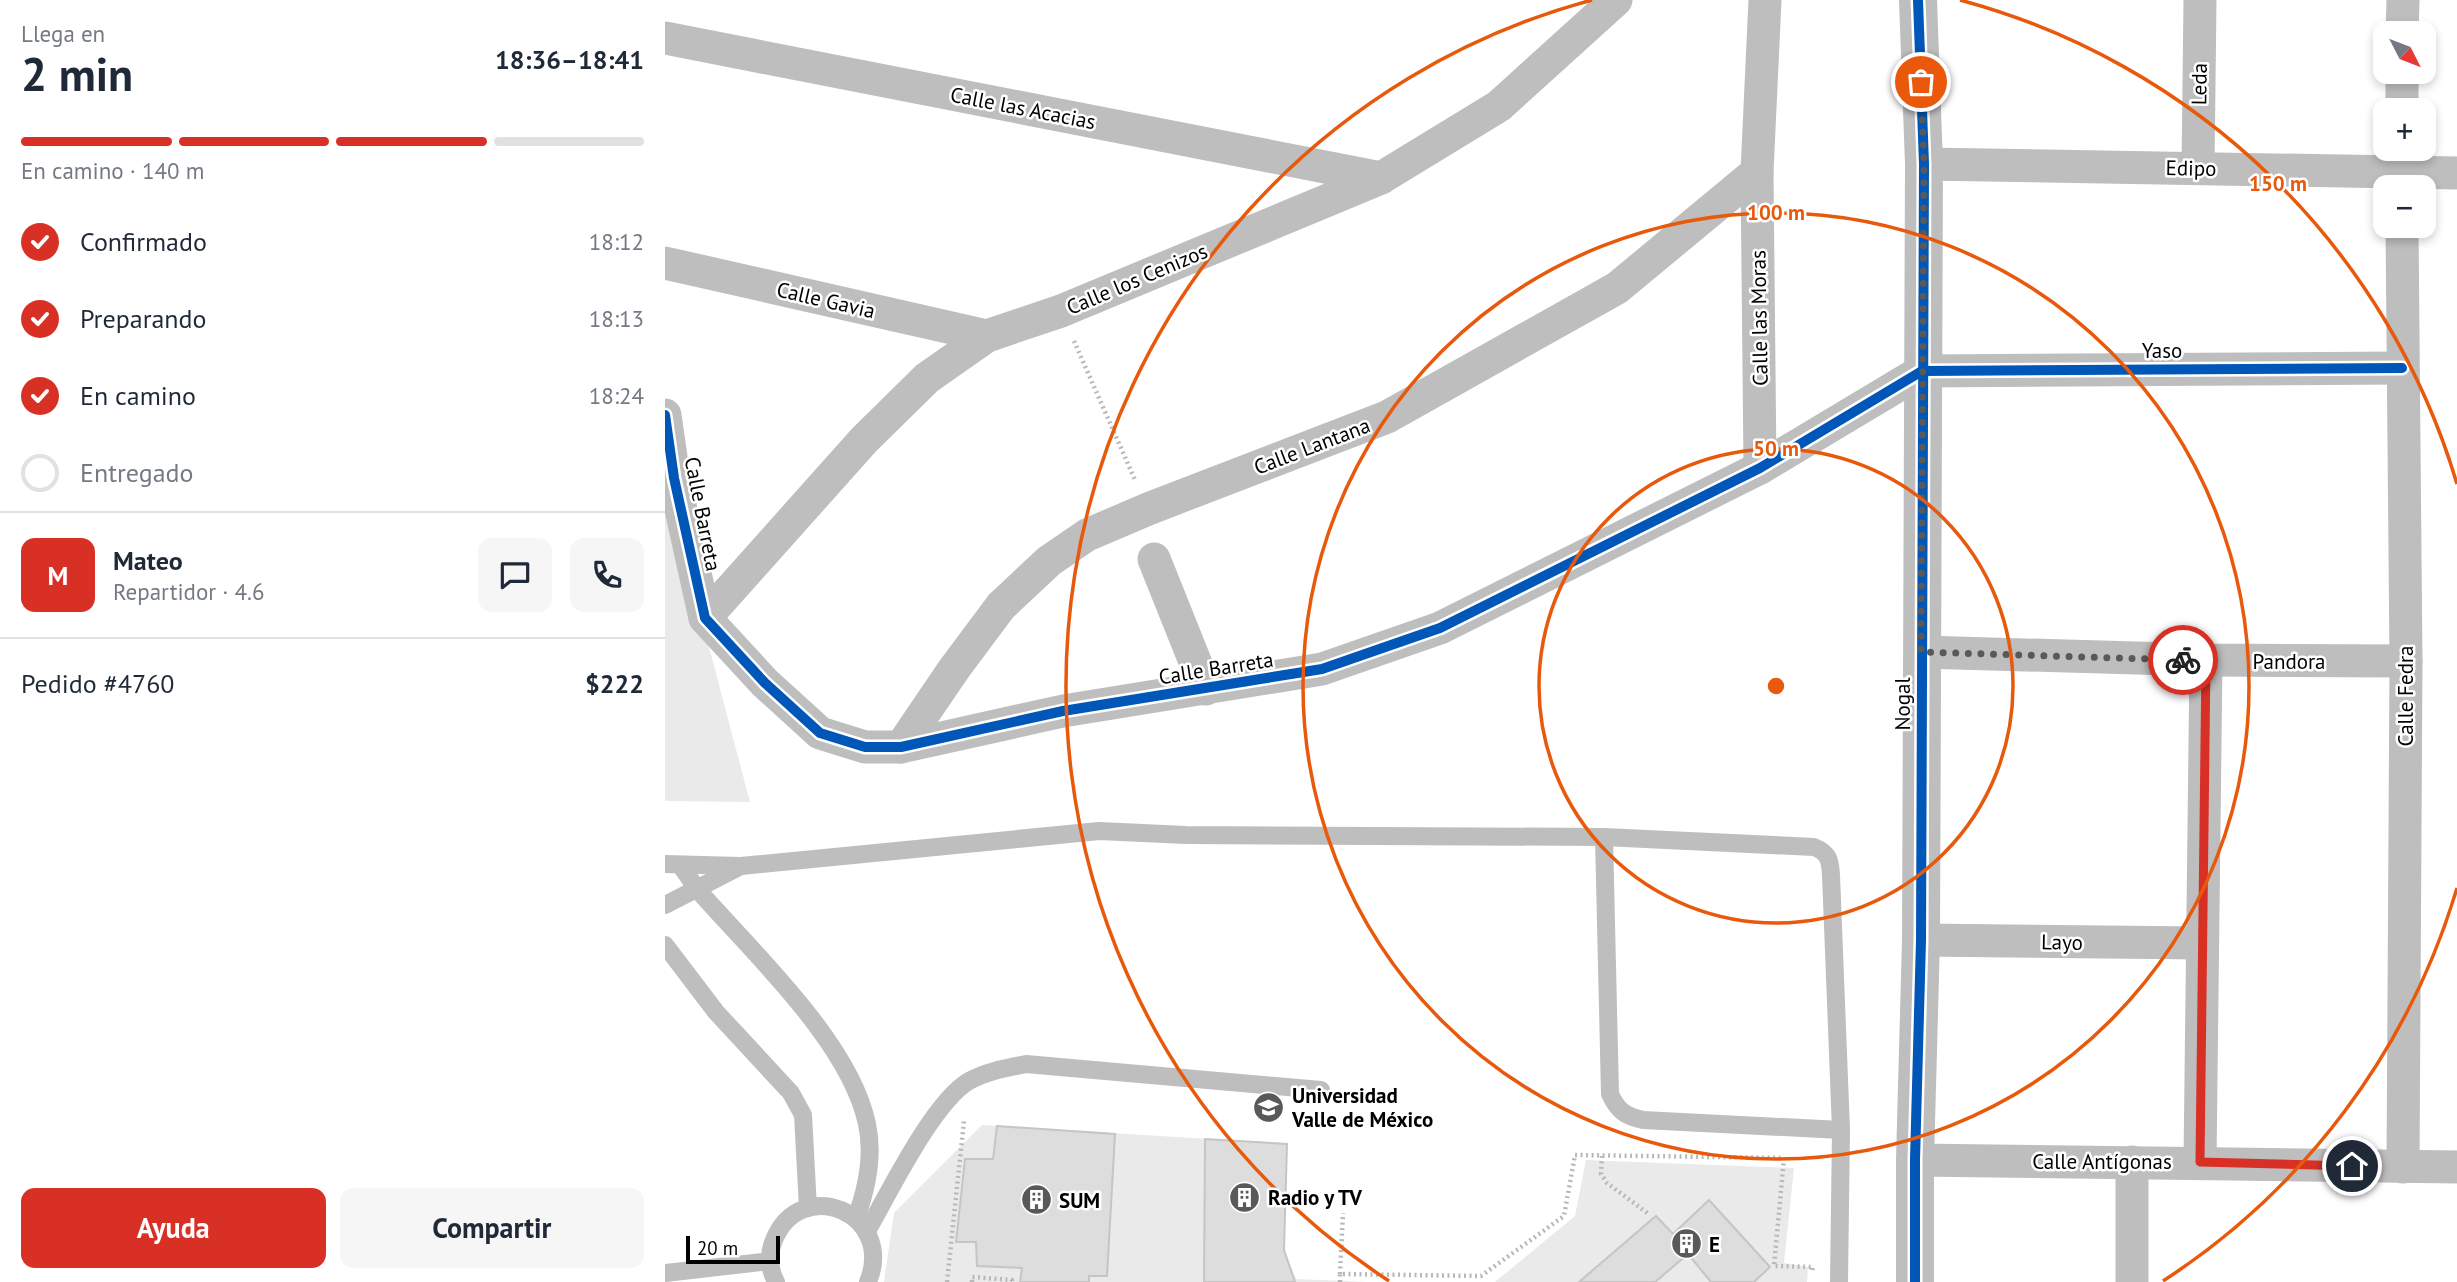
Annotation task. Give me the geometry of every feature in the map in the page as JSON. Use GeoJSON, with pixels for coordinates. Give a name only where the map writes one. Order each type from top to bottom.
{"type":"FeatureCollection","features":[{"type":"Feature","properties":{"kind":"street"},"geometry":{"type":"LineString","coordinates":[[1575,0],[1612,4]]}},
{"type":"Feature","properties":{"kind":"street","name":"Calle las Moras"},"geometry":{"type":"LineString","coordinates":[[1760,468],[1758,172],[1765,0]]}},
{"type":"Feature","properties":{"kind":"street","name":"Nogal"},"geometry":{"type":"LineString","coordinates":[[1915,1282],[1915,1160],[1921,940],[1924,164],[1918,0]]}},
{"type":"Feature","properties":{"kind":"street","name":"Leda"},"geometry":{"type":"LineString","coordinates":[[2198,167],[2200,0]]}},
{"type":"Feature","properties":{"kind":"street"},"geometry":{"type":"LineString","coordinates":[[2402,21],[2403,0]]}},
{"type":"Feature","properties":{"kind":"street","name":"Calle los Cenizos"},"geometry":{"type":"LineString","coordinates":[[705,618],[864,440],[927,378],[988,336],[1061,311],[1381,178],[1499,106],[1612,4]]}},
{"type":"Feature","properties":{"kind":"street","name":"Calle las Acacias"},"geometry":{"type":"LineString","coordinates":[[665,38],[1381,178]]}},
{"type":"Feature","properties":{"kind":"street","name":"Edipo"},"geometry":{"type":"LineString","coordinates":[[1924,164],[2457,173]]}},
{"type":"Feature","properties":{"kind":"street","name":"Calle Lantana"},"geometry":{"type":"LineString","coordinates":[[901,747],[1001,606],[1049,561],[1087,535],[1387,417],[1617,288],[1758,172]]}},
{"type":"Feature","properties":{"kind":"street","name":"Calle Fedra"},"geometry":{"type":"LineString","coordinates":[[2402,238],[2406,661],[2403,1167]]}},
{"type":"Feature","properties":{"kind":"street","name":"Calle Gavia"},"geometry":{"type":"LineString","coordinates":[[665,263],[988,336]]}},
{"type":"Feature","properties":{"kind":"street","name":"Yaso"},"geometry":{"type":"LineString","coordinates":[[1922,371],[2402,368]]}},
{"type":"Feature","properties":{"kind":"street","name":"Calle Barreta"},"geometry":{"type":"LineString","coordinates":[[665,415],[674,478],[705,618],[765,683],[820,733],[865,747],[901,747],[1063,711],[1206,690],[1322,669],[1440,628],[1760,468],[1922,371]]}},
{"type":"Feature","properties":{"kind":"street"},"geometry":{"type":"LineString","coordinates":[[1154,559],[1206,690]]}},
{"type":"Feature","properties":{"kind":"street","name":"Pandora"},"geometry":{"type":"LineString","coordinates":[[1921,652],[2206,660],[2406,661]]}},
{"type":"Feature","properties":{"kind":"street"},"geometry":{"type":"LineString","coordinates":[[2200,1162],[2206,660]]}},
{"type":"Feature","properties":{"kind":"street","name":"Layo"},"geometry":{"type":"LineString","coordinates":[[1921,940],[2202,943]]}},
{"type":"Feature","properties":{"kind":"street","name":"Calle Antígonas"},"geometry":{"type":"LineString","coordinates":[[1915,1160],[2457,1167]]}},
{"type":"Feature","properties":{"kind":"street"},"geometry":{"type":"LineString","coordinates":[[2132,1162],[2132,1282]]}},
{"type":"Feature","properties":{"kind":"lane"},"geometry":{"type":"LineString","coordinates":[[673,865],[741,866],[1099,831],[1185,835],[1604,837],[1814,847],[1824,851],[1830,860],[1831,875],[1841,1130],[1839,1282]]}},
{"type":"Feature","properties":{"kind":"lane"},"geometry":{"type":"LineString","coordinates":[[1604,837],[1610,1094],[1617,1109],[1627,1116],[1643,1120],[1841,1130]]}},
{"type":"Feature","properties":{"kind":"lane"},"geometry":{"type":"LineString","coordinates":[[673,865],[820,1030],[854,1082],[868,1125],[870,1162],[862,1225]]}},
{"type":"Feature","properties":{"kind":"lane"},"geometry":{"type":"LineString","coordinates":[[665,905],[741,866]]}},
{"type":"Feature","properties":{"kind":"lane"},"geometry":{"type":"LineString","coordinates":[[665,945],[716,1012],[791,1093],[803,1115],[808,1208]]}},
{"type":"Feature","properties":{"kind":"lane"},"geometry":{"type":"LineString","coordinates":[[862,1225],[923,1133],[947,1102],[967,1082],[991,1071],[1026,1064],[1321,1090]]}},
{"type":"Feature","properties":{"kind":"lane"},"geometry":{"type":"LineString","coordinates":[[776,1282],[769,1261],[779,1228],[792,1215],[808,1208],[825,1206],[842,1209],[862,1225],[873,1247],[874,1264],[868,1282]]}},
{"type":"Feature","properties":{"kind":"lane"},"geometry":{"type":"LineString","coordinates":[[665,1273],[769,1261]]}},
{"type":"Feature","properties":{"kind":"path"},"geometry":{"type":"LineString","coordinates":[[1061,311],[1148,509]]}},
{"type":"Feature","properties":{"kind":"path"},"geometry":{"type":"LineString","coordinates":[[947,1282],[967,1082]]}},
{"type":"Feature","properties":{"kind":"path"},"geometry":{"type":"LineString","coordinates":[[1340,1274],[1481,1276],[1564,1216],[1575,1155],[1784,1158],[1774,1266],[1813,1267],[1812,1275]]}},
{"type":"Feature","properties":{"kind":"path"},"geometry":{"type":"LineString","coordinates":[[1602,1156],[1601,1174],[1607,1183],[1650,1215]]}},
{"type":"Feature","properties":{"kind":"path"},"geometry":{"type":"LineString","coordinates":[[1340,1282],[1343,1213]]}},
{"type":"Feature","properties":{"kind":"path"},"geometry":{"type":"LineString","coordinates":[[972,1282],[972,1277],[1012,1282]]}},
{"type":"Feature","properties":{"kind":"shaded area"},"geometry":{"type":"Polygon","coordinates":[[[665,481],[750,802],[665,801],[665,481]]]}},
{"type":"Feature","properties":{"kind":"shaded area"},"geometry":{"type":"Polygon","coordinates":[[[982,1125],[1287,1144],[1284,1250],[1296,1279],[1368,1282],[884,1282],[894,1213],[982,1125]]]}},
{"type":"Feature","properties":{"kind":"shaded area"},"geometry":{"type":"Polygon","coordinates":[[[1586,1160],[1794,1168],[1784,1263],[1808,1267],[1807,1282],[1495,1282],[1575,1216],[1586,1160]]]}},
{"type":"Feature","properties":{"kind":"building","name":"SUM"},"geometry":{"type":"Polygon","coordinates":[[[997,1126],[1115,1134],[1107,1276],[1089,1276],[1089,1282],[1020,1282],[1022,1268],[977,1266],[976,1242],[956,1242],[965,1159],[993,1159],[997,1126]]]}},
{"type":"Feature","properties":{"kind":"building","name":"Radio y TV"},"geometry":{"type":"Polygon","coordinates":[[[1205,1139],[1287,1144],[1284,1250],[1295,1282],[1204,1282],[1205,1139]]]}},
{"type":"Feature","properties":{"kind":"building","name":"E"},"geometry":{"type":"Polygon","coordinates":[[[1709,1200],[1770,1267],[1754,1282],[1711,1282],[1688,1254],[1655,1282],[1579,1282],[1656,1216],[1673,1234],[1709,1200]]]}},
{"type":"Feature","properties":{"kind":"cycle path"},"geometry":{"type":"LineString","coordinates":[[1915,1282],[1915,1160],[1921,940],[1924,164],[1918,0]]}},
{"type":"Feature","properties":{"kind":"cycle path"},"geometry":{"type":"LineString","coordinates":[[665,415],[674,478],[705,618],[765,683],[820,733],[865,747],[901,747],[1063,711],[1322,669],[1440,628],[1760,468],[1922,371],[2402,368]]}},
{"type":"Feature","properties":{"kind":"way so far"},"geometry":{"type":"LineString","coordinates":[[1921,82],[1924,164],[1921,652],[2183,660]]}},
{"type":"Feature","properties":{"kind":"place","name":"Universidad Valle de México"},"geometry":{"type":"Point","coordinates":[1269,1107]}},
{"type":"Feature","properties":{"kind":"place","name":"Radio y TV"},"geometry":{"type":"Point","coordinates":[1245,1197]}},
{"type":"Feature","properties":{"kind":"place","name":"SUM"},"geometry":{"type":"Point","coordinates":[1036,1200]}},
{"type":"Feature","properties":{"kind":"place","name":"E"},"geometry":{"type":"Point","coordinates":[1686,1244]}},
{"type":"Feature","properties":{"kind":"route"},"geometry":{"type":"LineString","coordinates":[[2183,660],[2206,660],[2200,1162],[2352,1166]]}}]}
